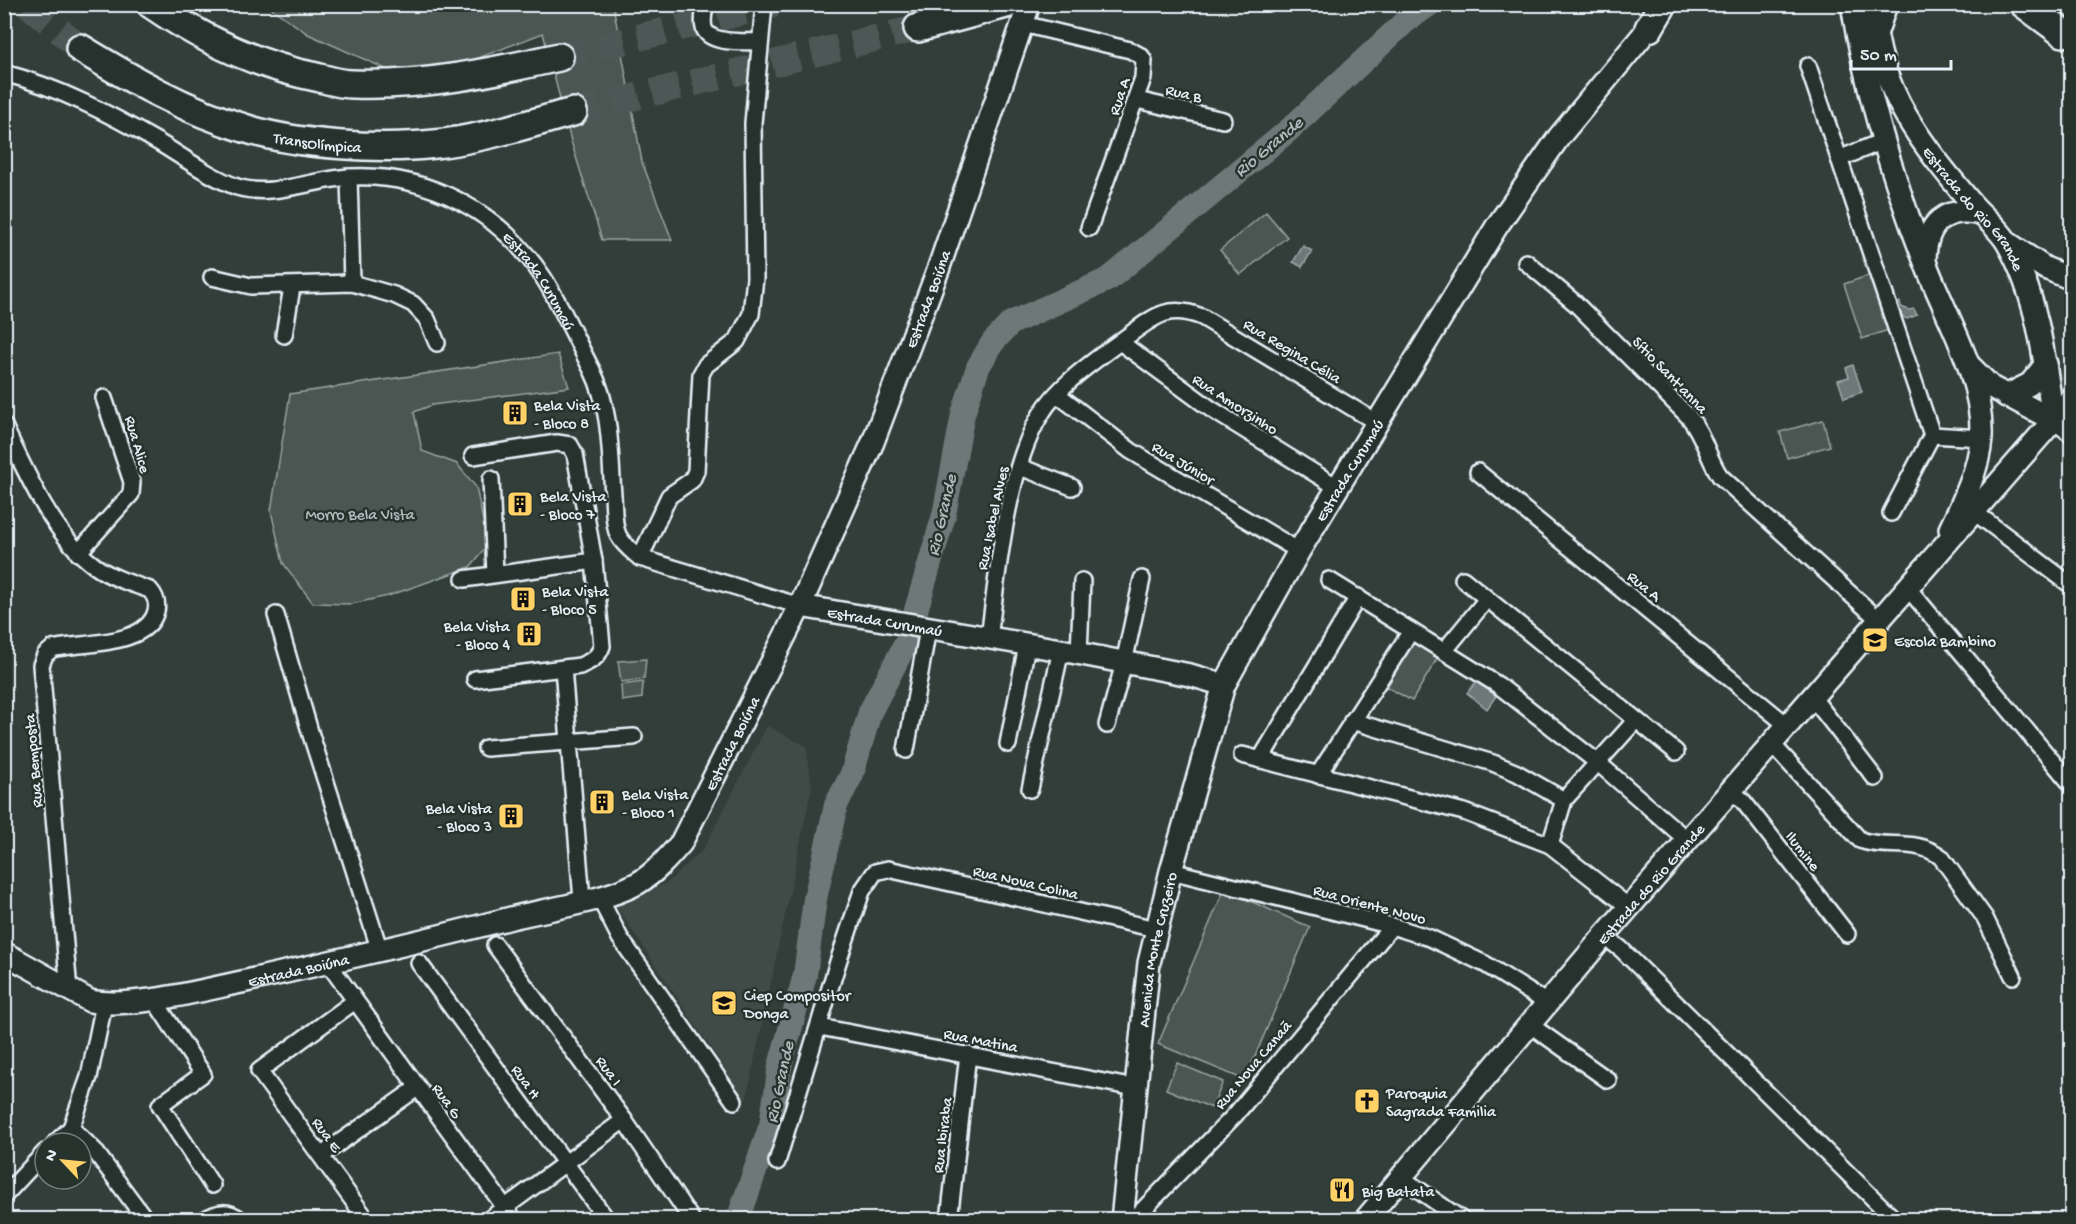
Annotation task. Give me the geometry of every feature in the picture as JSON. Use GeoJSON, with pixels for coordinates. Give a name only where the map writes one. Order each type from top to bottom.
{"type":"FeatureCollection","features":[{"type":"Feature","properties":{"kind":"highway"},"geometry":{"type":"LineString","coordinates":[[151,4],[192,32],[233,51],[288,72],[350,84],[400,84],[450,78],[560,57]]}},
{"type":"Feature","properties":{"kind":"highway"},"geometry":{"type":"LineString","coordinates":[[1649,28],[1663,4]]}},
{"type":"Feature","properties":{"kind":"highway"},"geometry":{"type":"LineString","coordinates":[[2024,4],[2063,33]]}},
{"type":"Feature","properties":{"kind":"highway"},"geometry":{"type":"LineString","coordinates":[[918,28],[1012,10]]}},
{"type":"Feature","properties":{"kind":"highway","name":"TransOlímpica"},"geometry":{"type":"LineString","coordinates":[[80,48],[147,87],[190,108],[246,129],[318,142],[435,144],[492,133],[573,112]]}},
{"type":"Feature","properties":{"kind":"street"},"geometry":{"type":"LineString","coordinates":[[705,4],[703,27],[708,36],[716,39],[760,42]]}},
{"type":"Feature","properties":{"kind":"street"},"geometry":{"type":"LineString","coordinates":[[640,558],[669,496],[692,480],[696,471],[701,374],[710,360],[737,340],[751,314],[755,278],[753,123],[764,4]]}},
{"type":"Feature","properties":{"kind":"street","name":"Estrada Curumaú"},"geometry":{"type":"LineString","coordinates":[[4,73],[34,81],[74,99],[137,130],[240,188],[270,190],[350,177],[407,181],[449,194],[490,220],[516,243],[543,278],[603,394],[615,524],[624,545],[640,558],[800,606],[924,629],[1070,652],[1190,675],[1224,685],[1299,551],[1376,422],[1527,183],[1588,99],[1669,4]]}},
{"type":"Feature","properties":{"kind":"street","name":"Estrada do Rio Grande"},"geometry":{"type":"LineString","coordinates":[[1852,4],[1861,57],[1883,141],[1925,262],[1968,363],[1981,438],[1971,478],[1939,551]]}},
{"type":"Feature","properties":{"kind":"street","name":"Rua A"},"geometry":{"type":"LineString","coordinates":[[1012,10],[1130,51],[1141,56],[1146,67],[1137,100],[1089,228]]}},
{"type":"Feature","properties":{"kind":"street","name":"Estrada Boiúna"},"geometry":{"type":"LineString","coordinates":[[4,953],[90,1001],[104,1004],[153,998],[204,990],[328,963],[590,898],[637,883],[659,868],[681,843],[800,606],[873,442],[938,270],[1012,10]]}},
{"type":"Feature","properties":{"kind":"street","name":"Estrada do Rio Grande"},"geometry":{"type":"LineString","coordinates":[[1365,1220],[1399,1176],[1604,936],[2053,420],[2046,364],[2033,308],[2008,243],[1981,214],[1908,123],[1883,65],[1877,12]]}},
{"type":"Feature","properties":{"kind":"street"},"geometry":{"type":"LineString","coordinates":[[1808,66],[1932,435],[1891,513]]}},
{"type":"Feature","properties":{"kind":"street","name":"Rua B"},"geometry":{"type":"LineString","coordinates":[[1137,100],[1223,120]]}},
{"type":"Feature","properties":{"kind":"street"},"geometry":{"type":"LineString","coordinates":[[1839,159],[1883,141]]}},
{"type":"Feature","properties":{"kind":"street"},"geometry":{"type":"LineString","coordinates":[[350,177],[352,283]]}},
{"type":"Feature","properties":{"kind":"street"},"geometry":{"type":"LineString","coordinates":[[1925,262],[1928,237],[1938,221],[1955,212],[1981,214]]}},
{"type":"Feature","properties":{"kind":"street"},"geometry":{"type":"LineString","coordinates":[[2008,243],[2045,268],[2072,279]]}},
{"type":"Feature","properties":{"kind":"street","name":"Sítio Sant'anna"},"geometry":{"type":"LineString","coordinates":[[1526,262],[1575,303],[1688,416],[1696,425],[1711,463],[1720,476],[1878,619]]}},
{"type":"Feature","properties":{"kind":"street"},"geometry":{"type":"LineString","coordinates":[[212,277],[250,286],[292,287],[352,283],[394,295],[413,304],[427,319],[437,343]]}},
{"type":"Feature","properties":{"kind":"street"},"geometry":{"type":"LineString","coordinates":[[285,336],[292,287]]}},
{"type":"Feature","properties":{"kind":"street","name":"Rua Isabel Alves"},"geometry":{"type":"LineString","coordinates":[[989,639],[1011,498],[1031,432],[1041,412],[1057,393],[1120,342],[1165,312],[1177,309],[1189,312]]}},
{"type":"Feature","properties":{"kind":"street","name":"Rua Regina Célia"},"geometry":{"type":"LineString","coordinates":[[1189,312],[1287,366],[1376,422]]}},
{"type":"Feature","properties":{"kind":"street","name":"Rua Amorzinho"},"geometry":{"type":"LineString","coordinates":[[1120,342],[1157,372],[1211,409],[1338,487]]}},
{"type":"Feature","properties":{"kind":"street","name":"Estrada do Rio Grande"},"geometry":{"type":"LineString","coordinates":[[1968,363],[1990,387],[2053,420]]}},
{"type":"Feature","properties":{"kind":"street"},"geometry":{"type":"LineString","coordinates":[[2006,396],[2030,384],[2046,364]]}},
{"type":"Feature","properties":{"kind":"street","name":"Rua Júnior"},"geometry":{"type":"LineString","coordinates":[[1057,393],[1131,451],[1299,551]]}},
{"type":"Feature","properties":{"kind":"street","name":"Rua Alice"},"geometry":{"type":"LineString","coordinates":[[78,553],[131,494],[132,482],[104,398]]}},
{"type":"Feature","properties":{"kind":"street"},"geometry":{"type":"LineString","coordinates":[[2072,399],[2053,420],[2072,435]]}},
{"type":"Feature","properties":{"kind":"street","name":"Rua Bemposta"},"geometry":{"type":"LineString","coordinates":[[4,426],[42,502],[78,553],[97,568],[150,590],[156,597],[156,609],[152,622],[142,631],[112,641],[52,649],[45,654],[41,665],[69,991]]}},
{"type":"Feature","properties":{"kind":"street"},"geometry":{"type":"LineString","coordinates":[[1932,435],[1981,438],[1997,482]]}},
{"type":"Feature","properties":{"kind":"street"},"geometry":{"type":"LineString","coordinates":[[473,456],[557,443],[570,445],[575,453],[594,561],[602,646],[594,660],[580,666],[475,679]]}},
{"type":"Feature","properties":{"kind":"street"},"geometry":{"type":"LineString","coordinates":[[1020,467],[1072,487]]}},
{"type":"Feature","properties":{"kind":"street","name":"Rua A"},"geometry":{"type":"LineString","coordinates":[[1478,472],[1788,726]]}},
{"type":"Feature","properties":{"kind":"street"},"geometry":{"type":"LineString","coordinates":[[490,479],[495,574]]}},
{"type":"Feature","properties":{"kind":"street"},"geometry":{"type":"LineString","coordinates":[[1973,511],[2072,586]]}},
{"type":"Feature","properties":{"kind":"street"},"geometry":{"type":"LineString","coordinates":[[464,579],[594,561]]}},
{"type":"Feature","properties":{"kind":"street"},"geometry":{"type":"LineString","coordinates":[[1107,725],[1124,663],[1142,579]]}},
{"type":"Feature","properties":{"kind":"street"},"geometry":{"type":"LineString","coordinates":[[1462,579],[1676,752]]}},
{"type":"Feature","properties":{"kind":"street"},"geometry":{"type":"LineString","coordinates":[[1329,580],[1498,685],[1597,762],[1687,840]]}},
{"type":"Feature","properties":{"kind":"street"},"geometry":{"type":"LineString","coordinates":[[1030,789],[1070,652],[1082,581]]}},
{"type":"Feature","properties":{"kind":"street"},"geometry":{"type":"LineString","coordinates":[[1907,587],[2072,785]]}},
{"type":"Feature","properties":{"kind":"street"},"geometry":{"type":"LineString","coordinates":[[1260,760],[1358,597]]}},
{"type":"Feature","properties":{"kind":"street"},"geometry":{"type":"LineString","coordinates":[[1445,650],[1487,599]]}},
{"type":"Feature","properties":{"kind":"street"},"geometry":{"type":"LineString","coordinates":[[276,615],[311,735],[380,951]]}},
{"type":"Feature","properties":{"kind":"street"},"geometry":{"type":"LineString","coordinates":[[906,750],[924,629]]}},
{"type":"Feature","properties":{"kind":"street"},"geometry":{"type":"LineString","coordinates":[[1318,776],[1411,631]]}},
{"type":"Feature","properties":{"kind":"street"},"geometry":{"type":"LineString","coordinates":[[1008,744],[1027,645]]}},
{"type":"Feature","properties":{"kind":"street"},"geometry":{"type":"LineString","coordinates":[[563,668],[590,898],[734,1101]]}},
{"type":"Feature","properties":{"kind":"street","name":"Avenida Monte Cruzeiro"},"geometry":{"type":"LineString","coordinates":[[1122,1220],[1144,993],[1156,929],[1224,685]]}},
{"type":"Feature","properties":{"kind":"street"},"geometry":{"type":"LineString","coordinates":[[1813,698],[1875,778]]}},
{"type":"Feature","properties":{"kind":"street"},"geometry":{"type":"LineString","coordinates":[[1352,721],[1493,764],[1517,773],[1564,800]]}},
{"type":"Feature","properties":{"kind":"street"},"geometry":{"type":"LineString","coordinates":[[1550,844],[1564,800],[1635,721]]}},
{"type":"Feature","properties":{"kind":"street"},"geometry":{"type":"LineString","coordinates":[[486,748],[634,737]]}},
{"type":"Feature","properties":{"kind":"street"},"geometry":{"type":"LineString","coordinates":[[1772,744],[1860,840],[1874,845],[1906,843],[1933,851],[1941,857],[1985,918],[2013,976]]}},
{"type":"Feature","properties":{"kind":"street"},"geometry":{"type":"LineString","coordinates":[[1242,755],[1464,812],[1550,844],[1629,907]]}},
{"type":"Feature","properties":{"kind":"street","name":"Ilumine"},"geometry":{"type":"LineString","coordinates":[[1731,790],[1743,801],[1847,934]]}},
{"type":"Feature","properties":{"kind":"street","name":"Rua Nova Colina"},"geometry":{"type":"LineString","coordinates":[[820,1027],[862,891],[874,872],[888,869],[1156,929]]}},
{"type":"Feature","properties":{"kind":"street","name":"Rua Oriente Novo"},"geometry":{"type":"LineString","coordinates":[[1171,871],[1392,926],[1430,938],[1485,964],[1547,1003]]}},
{"type":"Feature","properties":{"kind":"street","name":"Rua Nova Canaã"},"geometry":{"type":"LineString","coordinates":[[1133,1220],[1235,1115],[1392,926]]}},
{"type":"Feature","properties":{"kind":"street"},"geometry":{"type":"LineString","coordinates":[[1604,936],[1621,949],[1895,1220]]}},
{"type":"Feature","properties":{"kind":"street","name":"Rua I"},"geometry":{"type":"LineString","coordinates":[[495,945],[624,1120],[692,1220]]}},
{"type":"Feature","properties":{"kind":"street","name":"Rua G"},"geometry":{"type":"LineString","coordinates":[[328,963],[509,1213]]}},
{"type":"Feature","properties":{"kind":"street","name":"Rua H"},"geometry":{"type":"LineString","coordinates":[[419,963],[607,1220]]}},
{"type":"Feature","properties":{"kind":"street"},"geometry":{"type":"LineString","coordinates":[[153,998],[203,1074],[160,1105],[212,1185]]}},
{"type":"Feature","properties":{"kind":"street","name":"Rua E"},"geometry":{"type":"LineString","coordinates":[[355,1001],[259,1071],[367,1220]]}},
{"type":"Feature","properties":{"kind":"street"},"geometry":{"type":"LineString","coordinates":[[68,1131],[71,1128],[88,1077],[104,1004]]}},
{"type":"Feature","properties":{"kind":"street"},"geometry":{"type":"LineString","coordinates":[[1529,1024],[1608,1080]]}},
{"type":"Feature","properties":{"kind":"street"},"geometry":{"type":"LineString","coordinates":[[777,1162],[820,1027]]}},
{"type":"Feature","properties":{"kind":"street","name":"Rua Matina"},"geometry":{"type":"LineString","coordinates":[[820,1027],[1135,1088]]}},
{"type":"Feature","properties":{"kind":"street","name":"Rua Ibiraba"},"geometry":{"type":"LineString","coordinates":[[949,1220],[968,1054]]}},
{"type":"Feature","properties":{"kind":"street"},"geometry":{"type":"LineString","coordinates":[[322,1155],[417,1088]]}},
{"type":"Feature","properties":{"kind":"street"},"geometry":{"type":"LineString","coordinates":[[488,1220],[509,1213],[566,1163],[624,1120]]}},
{"type":"Feature","properties":{"kind":"street"},"geometry":{"type":"LineString","coordinates":[[71,1128],[94,1150],[146,1220]]}},
{"type":"Feature","properties":{"kind":"street"},"geometry":{"type":"LineString","coordinates":[[4,1196],[33,1165]]}},
{"type":"Feature","properties":{"kind":"street"},"geometry":{"type":"LineString","coordinates":[[1399,1176],[1462,1220]]}},
{"type":"Feature","properties":{"kind":"street"},"geometry":{"type":"LineString","coordinates":[[204,1220],[213,1214],[227,1212],[241,1220]]}},
{"type":"Feature","properties":{"kind":"shaded area"},"geometry":{"type":"Polygon","coordinates":[[[1303,246],[1312,251],[1302,267],[1293,262],[1303,246]]]}},
{"type":"Feature","properties":{"kind":"shaded area"},"geometry":{"type":"Polygon","coordinates":[[[1900,302],[1901,307],[1914,309],[1917,315],[1907,319],[1897,314],[1893,305],[1900,302]]]}},
{"type":"Feature","properties":{"kind":"shaded area"},"geometry":{"type":"Polygon","coordinates":[[[1853,365],[1862,392],[1844,398],[1838,380],[1849,377],[1846,368],[1853,365]]]}},
{"type":"Feature","properties":{"kind":"shaded area"},"geometry":{"type":"Polygon","coordinates":[[[1477,681],[1496,696],[1487,709],[1467,693],[1477,681]]]}},
{"type":"Feature","properties":{"kind":"shaded area","name":"Ciep Compositor Donga"},"geometry":{"type":"Polygon","coordinates":[[[767,726],[806,746],[812,786],[746,1101],[616,906],[667,883],[703,850],[767,726]]]}},
{"type":"Feature","properties":{"kind":"green space"},"geometry":{"type":"Polygon","coordinates":[[[267,5],[613,5],[642,162],[672,240],[602,240],[571,141],[543,33],[455,67],[386,69],[308,34],[267,5]]]}},
{"type":"Feature","properties":{"kind":"green space"},"geometry":{"type":"Polygon","coordinates":[[[1266,212],[1287,237],[1240,275],[1220,250],[1266,212]]]}},
{"type":"Feature","properties":{"kind":"green space"},"geometry":{"type":"Polygon","coordinates":[[[1876,273],[1894,328],[1862,339],[1844,284],[1876,273]]]}},
{"type":"Feature","properties":{"kind":"green space","name":"Morro Bela Vista"},"geometry":{"type":"Polygon","coordinates":[[[558,354],[569,387],[432,405],[414,412],[422,451],[457,464],[476,487],[488,545],[470,567],[388,596],[351,604],[313,603],[283,563],[271,511],[290,394],[558,354]]]}},
{"type":"Feature","properties":{"kind":"green space"},"geometry":{"type":"Polygon","coordinates":[[[1823,420],[1830,446],[1787,458],[1780,432],[1823,420]]]}},
{"type":"Feature","properties":{"kind":"green space"},"geometry":{"type":"Polygon","coordinates":[[[1413,642],[1438,657],[1412,701],[1387,687],[1413,642]]]}},
{"type":"Feature","properties":{"kind":"green space"},"geometry":{"type":"Polygon","coordinates":[[[646,659],[644,679],[621,682],[618,661],[646,659]]]}},
{"type":"Feature","properties":{"kind":"green space"},"geometry":{"type":"Polygon","coordinates":[[[643,682],[642,698],[622,701],[621,685],[643,682]]]}},
{"type":"Feature","properties":{"kind":"green space"},"geometry":{"type":"Polygon","coordinates":[[[1224,890],[1310,927],[1245,1080],[1158,1044],[1224,890]]]}},
{"type":"Feature","properties":{"kind":"green space"},"geometry":{"type":"Polygon","coordinates":[[[1177,1063],[1223,1082],[1212,1108],[1166,1089],[1177,1063]]]}},
{"type":"Feature","properties":{"kind":"waterway","name":"Rio Grande"},"geometry":{"type":"LineString","coordinates":[[738,1220],[771,1125],[780,1066],[805,975],[815,899],[836,805],[852,774],[870,712],[907,641],[944,515],[963,414],[978,367],[993,342],[1011,323],[1109,279],[1289,130],[1406,21],[1430,4]]}},
{"type":"Feature","properties":{"kind":"tunnel"},"geometry":{"type":"LineString","coordinates":[[28,4],[80,48]]}},
{"type":"Feature","properties":{"kind":"tunnel"},"geometry":{"type":"LineString","coordinates":[[559,57],[775,4]]}},
{"type":"Feature","properties":{"kind":"tunnel"},"geometry":{"type":"LineString","coordinates":[[573,112],[918,28]]}},
{"type":"Feature","properties":{"kind":"place","name":"Bela Vista - Bloco 8"},"geometry":{"type":"Point","coordinates":[515,413]}},
{"type":"Feature","properties":{"kind":"place","name":"Bela Vista - Bloco 7"},"geometry":{"type":"Point","coordinates":[520,504]}},
{"type":"Feature","properties":{"kind":"place","name":"Bela Vista - Bloco 5"},"geometry":{"type":"Point","coordinates":[523,599]}},
{"type":"Feature","properties":{"kind":"place","name":"Bela Vista - Bloco 4"},"geometry":{"type":"Point","coordinates":[529,634]}},
{"type":"Feature","properties":{"kind":"place","name":"Escola Bambino"},"geometry":{"type":"Point","coordinates":[1875,640]}},
{"type":"Feature","properties":{"kind":"place","name":"Bela Vista - Bloco 1"},"geometry":{"type":"Point","coordinates":[602,802]}},
{"type":"Feature","properties":{"kind":"place","name":"Bela Vista - Bloco 3"},"geometry":{"type":"Point","coordinates":[511,816]}},
{"type":"Feature","properties":{"kind":"place","name":"Ciep Compositor Donga"},"geometry":{"type":"Point","coordinates":[724,1003]}},
{"type":"Feature","properties":{"kind":"place","name":"Paroquia Sagrada Familia"},"geometry":{"type":"Point","coordinates":[1367,1101]}},
{"type":"Feature","properties":{"kind":"place","name":"Big Batata"},"geometry":{"type":"Point","coordinates":[1342,1190]}}]}
